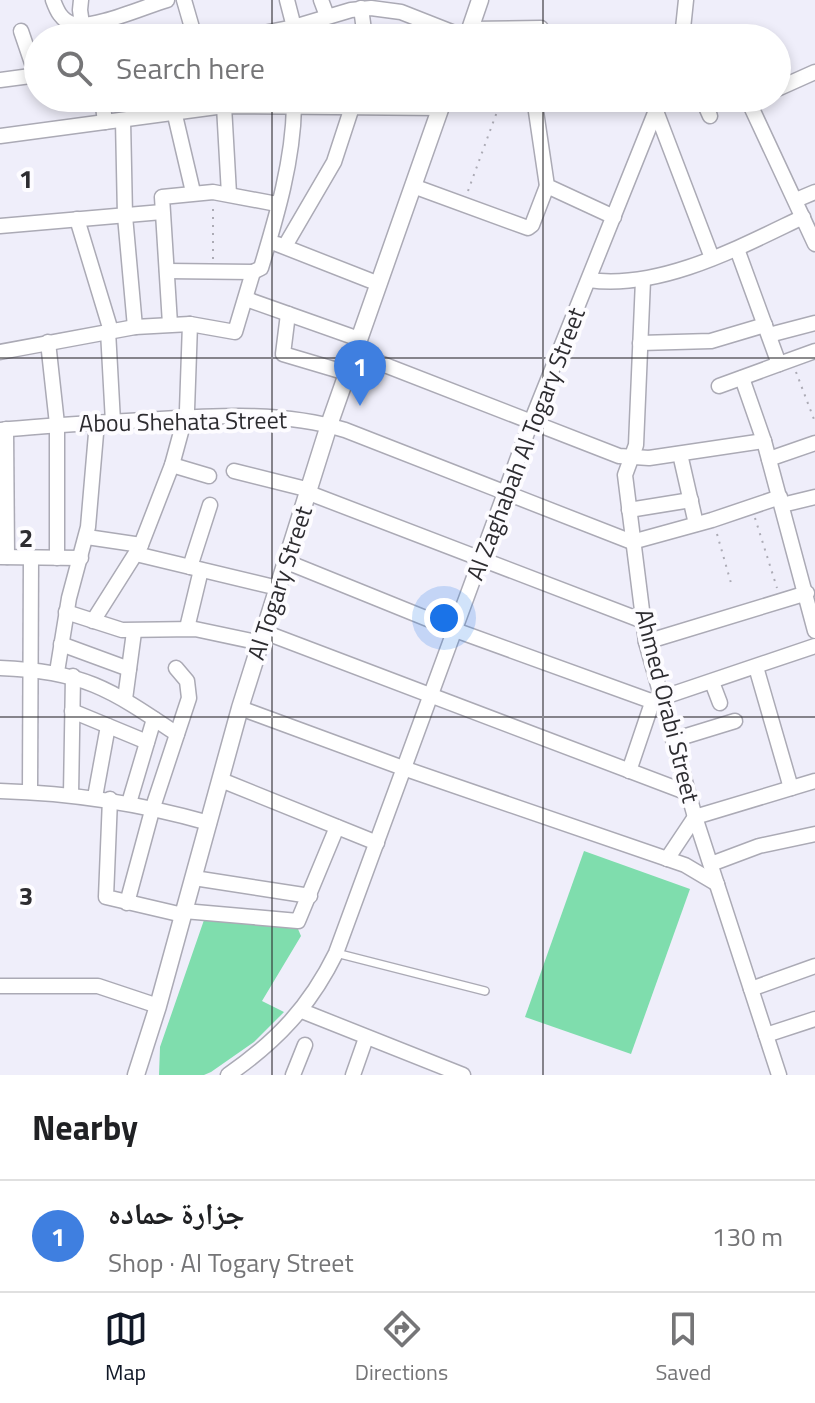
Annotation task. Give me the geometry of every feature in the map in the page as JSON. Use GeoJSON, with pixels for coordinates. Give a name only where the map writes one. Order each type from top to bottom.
{"type":"FeatureCollection","features":[{"type":"Feature","properties":{"kind":"street"},"geometry":{"type":"LineString","coordinates":[[53,0],[59,14],[71,24]]}},
{"type":"Feature","properties":{"kind":"street"},"geometry":{"type":"LineString","coordinates":[[81,0],[82,24]]}},
{"type":"Feature","properties":{"kind":"street"},"geometry":{"type":"LineString","coordinates":[[103,24],[167,0]]}},
{"type":"Feature","properties":{"kind":"street"},"geometry":{"type":"LineString","coordinates":[[184,0],[191,24]]}},
{"type":"Feature","properties":{"kind":"street"},"geometry":{"type":"LineString","coordinates":[[287,0],[293,24]]}},
{"type":"Feature","properties":{"kind":"street"},"geometry":{"type":"LineString","coordinates":[[321,0],[327,16]]}},
{"type":"Feature","properties":{"kind":"street"},"geometry":{"type":"LineString","coordinates":[[472,24],[480,0]]}},
{"type":"Feature","properties":{"kind":"street"},"geometry":{"type":"LineString","coordinates":[[684,24],[688,0]]}},
{"type":"Feature","properties":{"kind":"street"},"geometry":{"type":"LineString","coordinates":[[303,24],[353,6],[380,4],[400,6],[442,24]]}},
{"type":"Feature","properties":{"kind":"street"},"geometry":{"type":"LineString","coordinates":[[21,31],[24,39]]}},
{"type":"Feature","properties":{"kind":"street"},"geometry":{"type":"LineString","coordinates":[[791,83],[815,72]]}},
{"type":"Feature","properties":{"kind":"street"},"geometry":{"type":"LineString","coordinates":[[0,80],[24,77]]}},
{"type":"Feature","properties":{"kind":"street"},"geometry":{"type":"LineString","coordinates":[[104,112],[105,122]]}},
{"type":"Feature","properties":{"kind":"street"},"geometry":{"type":"LineString","coordinates":[[0,135],[168,112]]}},
{"type":"Feature","properties":{"kind":"street"},"geometry":{"type":"LineString","coordinates":[[174,112],[193,192]]}},
{"type":"Feature","properties":{"kind":"street"},"geometry":{"type":"LineString","coordinates":[[225,112],[229,194]]}},
{"type":"Feature","properties":{"kind":"street"},"geometry":{"type":"LineString","coordinates":[[167,271],[253,272],[261,268],[291,151],[294,112]]}},
{"type":"Feature","properties":{"kind":"street"},"geometry":{"type":"LineString","coordinates":[[285,246],[334,162],[350,112]]}},
{"type":"Feature","properties":{"kind":"street","name":"Al Togary Street"},"geometry":{"type":"LineString","coordinates":[[136,1075],[262,638],[329,425],[439,112]]}},
{"type":"Feature","properties":{"kind":"street"},"geometry":{"type":"LineString","coordinates":[[413,186],[528,228],[532,225],[547,186],[536,112]]}},
{"type":"Feature","properties":{"kind":"street","name":"Al Zaghabah Al Togary Street"},"geometry":{"type":"LineString","coordinates":[[228,1075],[256,1054],[302,1011],[320,986],[336,953],[531,422],[655,112]]}},
{"type":"Feature","properties":{"kind":"street"},"geometry":{"type":"LineString","coordinates":[[661,112],[712,258]]}},
{"type":"Feature","properties":{"kind":"street"},"geometry":{"type":"LineString","coordinates":[[708,112],[710,116]]}},
{"type":"Feature","properties":{"kind":"street"},"geometry":{"type":"LineString","coordinates":[[754,112],[815,244]]}},
{"type":"Feature","properties":{"kind":"street"},"geometry":{"type":"LineString","coordinates":[[123,120],[125,216],[135,327]]}},
{"type":"Feature","properties":{"kind":"street"},"geometry":{"type":"LineString","coordinates":[[547,186],[614,217]]}},
{"type":"Feature","properties":{"kind":"street"},"geometry":{"type":"LineString","coordinates":[[170,324],[160,201],[163,196],[213,192],[277,204]]}},
{"type":"Feature","properties":{"kind":"street"},"geometry":{"type":"LineString","coordinates":[[796,200],[815,192]]}},
{"type":"Feature","properties":{"kind":"street"},"geometry":{"type":"LineString","coordinates":[[0,226],[162,212]]}},
{"type":"Feature","properties":{"kind":"street"},"geometry":{"type":"LineString","coordinates":[[589,280],[616,283],[643,280],[737,249],[803,217]]}},
{"type":"Feature","properties":{"kind":"street"},"geometry":{"type":"LineString","coordinates":[[57,672],[66,612],[87,537],[105,422],[110,331],[77,219]]}},
{"type":"Feature","properties":{"kind":"street"},"geometry":{"type":"LineString","coordinates":[[269,241],[379,284]]}},
{"type":"Feature","properties":{"kind":"street"},"geometry":{"type":"LineString","coordinates":[[737,249],[767,330],[785,362]]}},
{"type":"Feature","properties":{"kind":"street"},"geometry":{"type":"LineString","coordinates":[[0,352],[110,331],[170,324],[190,324],[235,332],[253,272]]}},
{"type":"Feature","properties":{"kind":"street","name":"Ahmed Orabi Street"},"geometry":{"type":"LineString","coordinates":[[643,280],[636,445],[625,471],[646,642],[659,701],[779,1075]]}},
{"type":"Feature","properties":{"kind":"street"},"geometry":{"type":"LineString","coordinates":[[246,299],[288,314],[607,453],[631,458],[764,441]]}},
{"type":"Feature","properties":{"kind":"street"},"geometry":{"type":"LineString","coordinates":[[288,314],[283,354],[347,373]]}},
{"type":"Feature","properties":{"kind":"street"},"geometry":{"type":"LineString","coordinates":[[640,343],[711,341],[815,323]]}},
{"type":"Feature","properties":{"kind":"street"},"geometry":{"type":"LineString","coordinates":[[93,621],[139,550],[172,465],[186,417],[190,324]]}},
{"type":"Feature","properties":{"kind":"street"},"geometry":{"type":"LineString","coordinates":[[48,342],[57,424],[57,558]]}},
{"type":"Feature","properties":{"kind":"street"},"geometry":{"type":"LineString","coordinates":[[719,386],[815,351]]}},
{"type":"Feature","properties":{"kind":"street"},"geometry":{"type":"LineString","coordinates":[[742,378],[781,501],[808,570],[807,593],[815,631]]}},
{"type":"Feature","properties":{"kind":"street","name":"Abou Shehata Street"},"geometry":{"type":"LineString","coordinates":[[3,429],[186,417],[265,416],[329,425],[632,542]]}},
{"type":"Feature","properties":{"kind":"street"},"geometry":{"type":"LineString","coordinates":[[3,429],[3,557],[81,558]]}},
{"type":"Feature","properties":{"kind":"street"},"geometry":{"type":"LineString","coordinates":[[769,459],[815,443]]}},
{"type":"Feature","properties":{"kind":"street"},"geometry":{"type":"LineString","coordinates":[[680,454],[696,524]]}},
{"type":"Feature","properties":{"kind":"street"},"geometry":{"type":"LineString","coordinates":[[172,465],[209,476]]}},
{"type":"Feature","properties":{"kind":"street"},"geometry":{"type":"LineString","coordinates":[[234,471],[309,491],[643,621]]}},
{"type":"Feature","properties":{"kind":"street"},"geometry":{"type":"LineString","coordinates":[[632,542],[752,506],[815,497]]}},
{"type":"Feature","properties":{"kind":"street"},"geometry":{"type":"LineString","coordinates":[[629,510],[691,500]]}},
{"type":"Feature","properties":{"kind":"street"},"geometry":{"type":"LineString","coordinates":[[187,628],[210,505]]}},
{"type":"Feature","properties":{"kind":"street"},"geometry":{"type":"LineString","coordinates":[[87,537],[278,588]]}},
{"type":"Feature","properties":{"kind":"street"},"geometry":{"type":"LineString","coordinates":[[30,792],[31,557]]}},
{"type":"Feature","properties":{"kind":"street"},"geometry":{"type":"LineString","coordinates":[[287,562],[455,630],[659,701],[815,646]]}},
{"type":"Feature","properties":{"kind":"street"},"geometry":{"type":"LineString","coordinates":[[646,642],[807,593]]}},
{"type":"Feature","properties":{"kind":"street"},"geometry":{"type":"LineString","coordinates":[[66,612],[134,632],[187,628],[262,638],[688,793]]}},
{"type":"Feature","properties":{"kind":"street"},"geometry":{"type":"LineString","coordinates":[[125,699],[134,632]]}},
{"type":"Feature","properties":{"kind":"street"},"geometry":{"type":"LineString","coordinates":[[61,644],[129,669]]}},
{"type":"Feature","properties":{"kind":"street"},"geometry":{"type":"LineString","coordinates":[[756,667],[791,788]]}},
{"type":"Feature","properties":{"kind":"street"},"geometry":{"type":"LineString","coordinates":[[0,668],[73,676],[125,699],[177,734]]}},
{"type":"Feature","properties":{"kind":"street"},"geometry":{"type":"LineString","coordinates":[[127,903],[189,692],[187,681],[176,668]]}},
{"type":"Feature","properties":{"kind":"street"},"geometry":{"type":"LineString","coordinates":[[71,795],[73,676]]}},
{"type":"Feature","properties":{"kind":"street"},"geometry":{"type":"LineString","coordinates":[[712,682],[720,703]]}},
{"type":"Feature","properties":{"kind":"street"},"geometry":{"type":"LineString","coordinates":[[629,771],[659,701]]}},
{"type":"Feature","properties":{"kind":"street"},"geometry":{"type":"LineString","coordinates":[[240,708],[667,859],[693,869],[717,884]]}},
{"type":"Feature","properties":{"kind":"street"},"geometry":{"type":"LineString","coordinates":[[72,711],[147,742]]}},
{"type":"Feature","properties":{"kind":"street"},"geometry":{"type":"LineString","coordinates":[[129,803],[154,719]]}},
{"type":"Feature","properties":{"kind":"street"},"geometry":{"type":"LineString","coordinates":[[673,740],[735,721]]}},
{"type":"Feature","properties":{"kind":"street"},"geometry":{"type":"LineString","coordinates":[[108,726],[103,798],[105,893],[108,899],[184,913],[295,921],[301,918],[337,827]]}},
{"type":"Feature","properties":{"kind":"street"},"geometry":{"type":"LineString","coordinates":[[221,780],[377,843]]}},
{"type":"Feature","properties":{"kind":"street"},"geometry":{"type":"LineString","coordinates":[[667,859],[695,817],[815,781]]}},
{"type":"Feature","properties":{"kind":"street"},"geometry":{"type":"LineString","coordinates":[[0,791],[103,798],[153,807],[209,823]]}},
{"type":"Feature","properties":{"kind":"street"},"geometry":{"type":"LineString","coordinates":[[711,864],[759,846],[815,834]]}},
{"type":"Feature","properties":{"kind":"street"},"geometry":{"type":"LineString","coordinates":[[194,878],[310,896]]}},
{"type":"Feature","properties":{"kind":"street"},"geometry":{"type":"LineString","coordinates":[[751,989],[815,966]]}},
{"type":"Feature","properties":{"kind":"street"},"geometry":{"type":"LineString","coordinates":[[0,986],[98,986],[158,1006]]}},
{"type":"Feature","properties":{"kind":"street"},"geometry":{"type":"LineString","coordinates":[[302,1011],[463,1075]]}},
{"type":"Feature","properties":{"kind":"street"},"geometry":{"type":"LineString","coordinates":[[766,1035],[815,1019]]}},
{"type":"Feature","properties":{"kind":"street"},"geometry":{"type":"LineString","coordinates":[[353,1075],[366,1038]]}},
{"type":"Feature","properties":{"kind":"street"},"geometry":{"type":"LineString","coordinates":[[293,1075],[305,1045]]}},
{"type":"Feature","properties":{"kind":"lane"},"geometry":{"type":"LineString","coordinates":[[336,953],[485,991]]}},
{"type":"Feature","properties":{"kind":"path"},"geometry":{"type":"LineString","coordinates":[[463,205],[497,112]]}},
{"type":"Feature","properties":{"kind":"path"},"geometry":{"type":"LineString","coordinates":[[213,192],[213,272]]}},
{"type":"Feature","properties":{"kind":"path"},"geometry":{"type":"LineString","coordinates":[[785,362],[815,422]]}},
{"type":"Feature","properties":{"kind":"path"},"geometry":{"type":"LineString","coordinates":[[752,506],[781,601]]}},
{"type":"Feature","properties":{"kind":"path"},"geometry":{"type":"LineString","coordinates":[[712,520],[731,583]]}},
{"type":"Feature","properties":{"kind":"green space"},"geometry":{"type":"Polygon","coordinates":[[[584,851],[690,889],[631,1054],[525,1017],[584,851]]]}},
{"type":"Feature","properties":{"kind":"green space"},"geometry":{"type":"Polygon","coordinates":[[[204,920],[298,929],[301,936],[262,1001],[284,1012],[254,1042],[211,1072],[204,1075],[159,1075],[160,1047],[204,920]]]}},
{"type":"Feature","properties":{"kind":"place","name":"جزارة حماده"},"geometry":{"type":"Point","coordinates":[360,406]}}]}
